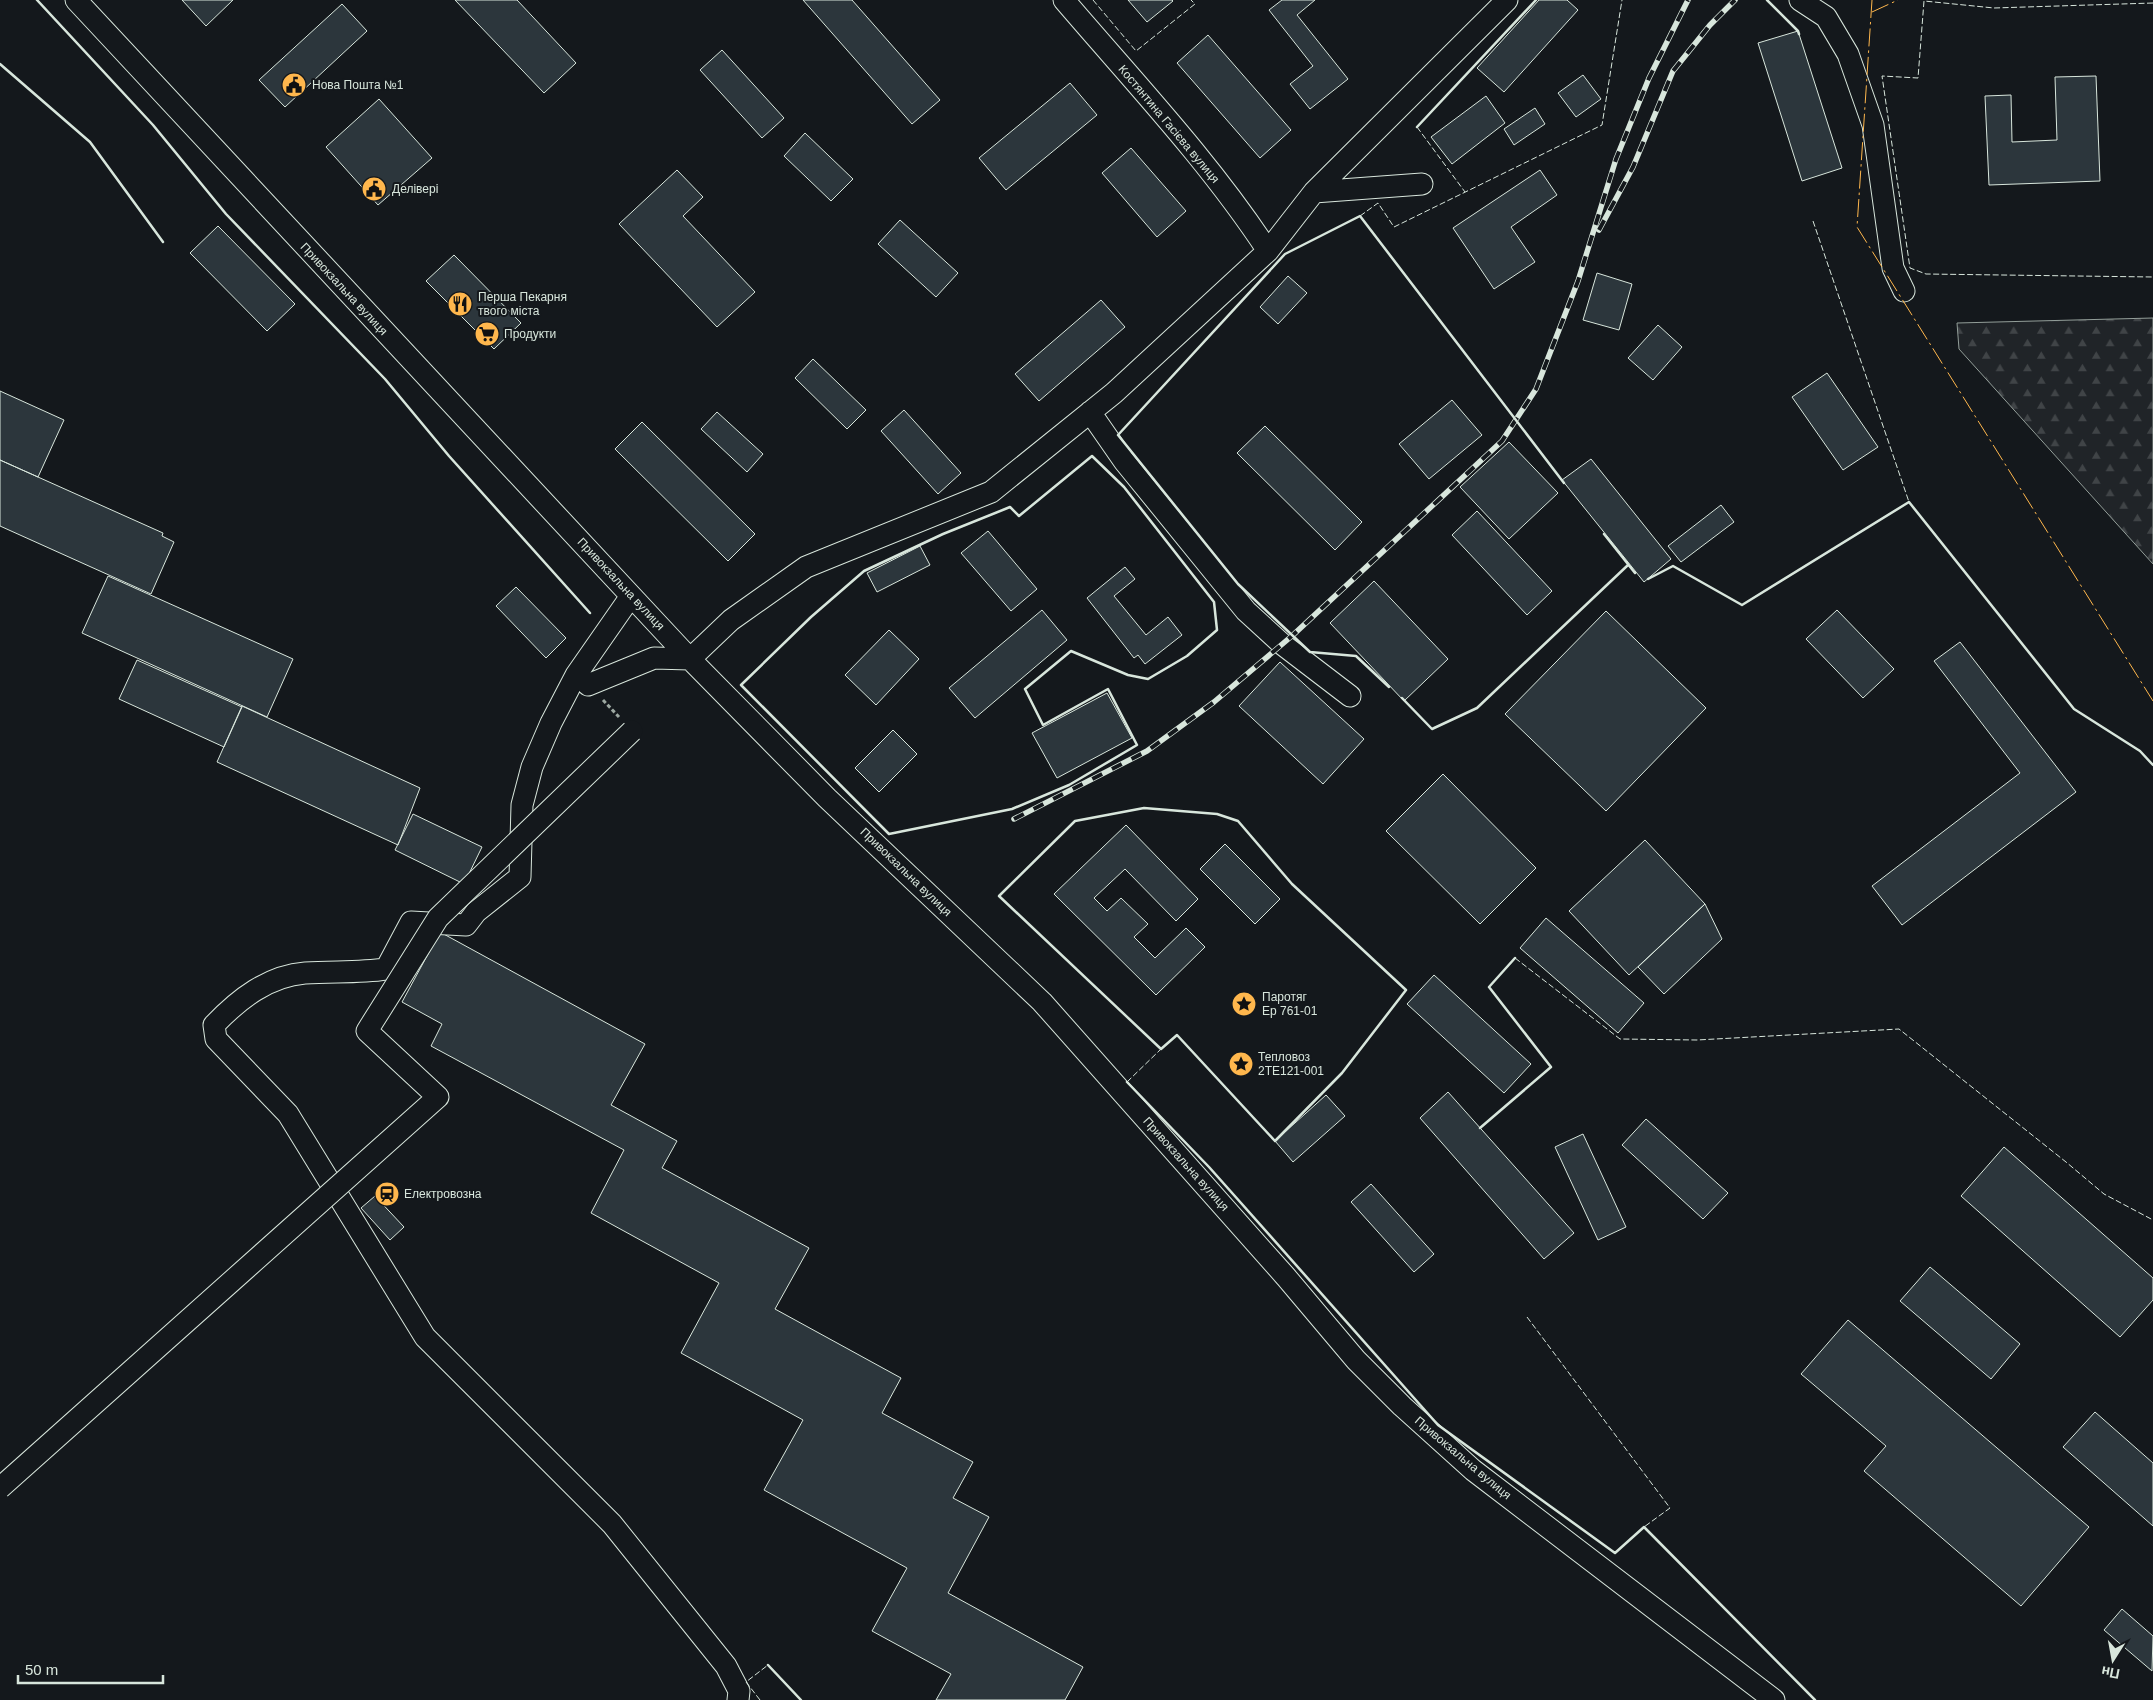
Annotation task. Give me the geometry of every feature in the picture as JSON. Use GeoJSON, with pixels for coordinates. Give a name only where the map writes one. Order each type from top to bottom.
{"type":"FeatureCollection","features":[{"type":"Feature","properties":{"kind":"street","name":"Привокзальна вулиця"},"geometry":{"type":"LineString","coordinates":[[76,0],[690,659],[827,798],[1042,1002],[1286,1277],[1356,1360],[1402,1406],[1473,1470],[1774,1700]]}},
{"type":"Feature","properties":{"kind":"street","name":"Костянтина Гасієва вулиця"},"geometry":{"type":"LineString","coordinates":[[1064,0],[1195,153],[1243,213],[1268,251]]}},
{"type":"Feature","properties":{"kind":"street"},"geometry":{"type":"LineString","coordinates":[[588,685],[654,658],[690,659],[731,620],[806,567],[990,492],[1114,393],[1268,251],[1314,192],[1507,0]]}},
{"type":"Feature","properties":{"kind":"street"},"geometry":{"type":"LineString","coordinates":[[1800,0],[1826,17],[1848,54],[1855,72],[1873,125],[1893,268],[1904,291]]}},
{"type":"Feature","properties":{"kind":"street"},"geometry":{"type":"LineString","coordinates":[[1314,192],[1422,184]]}},
{"type":"Feature","properties":{"kind":"street"},"geometry":{"type":"LineString","coordinates":[[1090,412],[1124,461],[1246,612],[1282,644],[1350,696]]}},
{"type":"Feature","properties":{"kind":"street"},"geometry":{"type":"LineString","coordinates":[[632,596],[576,675],[551,723],[532,767],[522,805],[520,877],[476,912],[466,925],[411,922],[386,969],[303,973],[270,982],[246,995],[214,1025],[216,1039],[288,1114],[425,1337],[612,1524],[726,1666],[739,1691],[738,1700]]}},
{"type":"Feature","properties":{"kind":"street"},"geometry":{"type":"LineString","coordinates":[[0,1488],[438,1097],[367,1031],[438,918],[632,731]]}},
{"type":"Feature","properties":{"kind":"path"},"geometry":{"type":"LineString","coordinates":[[588,685],[632,731]]}},
{"type":"Feature","properties":{"kind":"green space"},"geometry":{"type":"Polygon","coordinates":[[[2153,318],[2153,564],[1959,349],[1957,323],[2153,318]]]}},
{"type":"Feature","properties":{"kind":"building"},"geometry":{"type":"Polygon","coordinates":[[[182,0],[233,0],[206,26],[182,0]]]}},
{"type":"Feature","properties":{"kind":"building"},"geometry":{"type":"Polygon","coordinates":[[[455,0],[517,0],[576,63],[544,93],[455,0]]]}},
{"type":"Feature","properties":{"kind":"building"},"geometry":{"type":"Polygon","coordinates":[[[803,0],[852,0],[940,100],[912,124],[803,0]]]}},
{"type":"Feature","properties":{"kind":"building"},"geometry":{"type":"Polygon","coordinates":[[[1128,0],[1172,0],[1173,1],[1147,22],[1128,0]]]}},
{"type":"Feature","properties":{"kind":"building"},"geometry":{"type":"Polygon","coordinates":[[[1282,0],[1315,0],[1297,15],[1348,79],[1310,109],[1290,84],[1313,66],[1269,10],[1282,0]]]}},
{"type":"Feature","properties":{"kind":"building"},"geometry":{"type":"Polygon","coordinates":[[[1539,0],[1567,0],[1578,10],[1504,92],[1477,68],[1539,0]]]}},
{"type":"Feature","properties":{"kind":"building"},"geometry":{"type":"Polygon","coordinates":[[[342,4],[367,31],[285,107],[259,80],[342,4]]]}},
{"type":"Feature","properties":{"kind":"building"},"geometry":{"type":"Polygon","coordinates":[[[1798,31],[1842,168],[1802,181],[1758,43],[1798,31]]]}},
{"type":"Feature","properties":{"kind":"building"},"geometry":{"type":"Polygon","coordinates":[[[1208,35],[1291,130],[1260,158],[1177,63],[1208,35]]]}},
{"type":"Feature","properties":{"kind":"building"},"geometry":{"type":"Polygon","coordinates":[[[722,50],[784,118],[762,138],[700,70],[722,50]]]}},
{"type":"Feature","properties":{"kind":"building"},"geometry":{"type":"Polygon","coordinates":[[[1583,75],[1601,99],[1576,117],[1558,93],[1583,75]]]}},
{"type":"Feature","properties":{"kind":"building"},"geometry":{"type":"Polygon","coordinates":[[[2096,76],[2100,181],[1989,185],[1985,96],[2011,95],[2012,142],[2057,140],[2055,77],[2096,76]]]}},
{"type":"Feature","properties":{"kind":"building"},"geometry":{"type":"Polygon","coordinates":[[[1070,83],[1097,115],[1006,190],[979,158],[1070,83]]]}},
{"type":"Feature","properties":{"kind":"building"},"geometry":{"type":"Polygon","coordinates":[[[1486,96],[1505,123],[1452,164],[1431,137],[1486,96]]]}},
{"type":"Feature","properties":{"kind":"building"},"geometry":{"type":"Polygon","coordinates":[[[379,99],[432,158],[378,205],[326,147],[379,99]]]}},
{"type":"Feature","properties":{"kind":"building"},"geometry":{"type":"Polygon","coordinates":[[[1535,108],[1545,124],[1514,145],[1504,129],[1535,108]]]}},
{"type":"Feature","properties":{"kind":"building"},"geometry":{"type":"Polygon","coordinates":[[[805,133],[853,179],[831,201],[784,156],[805,133]]]}},
{"type":"Feature","properties":{"kind":"building"},"geometry":{"type":"Polygon","coordinates":[[[1131,148],[1186,211],[1157,237],[1102,173],[1131,148]]]}},
{"type":"Feature","properties":{"kind":"building"},"geometry":{"type":"Polygon","coordinates":[[[677,170],[703,197],[683,216],[755,292],[717,327],[619,224],[677,170]]]}},
{"type":"Feature","properties":{"kind":"building"},"geometry":{"type":"Polygon","coordinates":[[[1540,170],[1557,195],[1511,227],[1535,262],[1494,289],[1453,228],[1540,170]]]}},
{"type":"Feature","properties":{"kind":"building"},"geometry":{"type":"Polygon","coordinates":[[[900,220],[958,273],[936,297],[878,244],[900,220]]]}},
{"type":"Feature","properties":{"kind":"building"},"geometry":{"type":"Polygon","coordinates":[[[218,226],[295,304],[267,331],[190,253],[218,226]]]}},
{"type":"Feature","properties":{"kind":"building"},"geometry":{"type":"Polygon","coordinates":[[[454,255],[521,323],[494,349],[426,281],[454,255]]]}},
{"type":"Feature","properties":{"kind":"building"},"geometry":{"type":"Polygon","coordinates":[[[1597,273],[1632,284],[1619,330],[1583,320],[1597,273]]]}},
{"type":"Feature","properties":{"kind":"building"},"geometry":{"type":"Polygon","coordinates":[[[1288,276],[1307,293],[1278,324],[1260,307],[1288,276]]]}},
{"type":"Feature","properties":{"kind":"building"},"geometry":{"type":"Polygon","coordinates":[[[1101,300],[1125,327],[1039,401],[1015,374],[1101,300]]]}},
{"type":"Feature","properties":{"kind":"building"},"geometry":{"type":"Polygon","coordinates":[[[1658,325],[1682,347],[1653,380],[1628,358],[1658,325]]]}},
{"type":"Feature","properties":{"kind":"building"},"geometry":{"type":"Polygon","coordinates":[[[813,359],[866,410],[847,429],[795,378],[813,359]]]}},
{"type":"Feature","properties":{"kind":"building"},"geometry":{"type":"Polygon","coordinates":[[[1827,373],[1878,447],[1843,470],[1792,397],[1827,373]]]}},
{"type":"Feature","properties":{"kind":"building"},"geometry":{"type":"Polygon","coordinates":[[[0,391],[64,420],[38,477],[0,460],[0,391]]]}},
{"type":"Feature","properties":{"kind":"building"},"geometry":{"type":"Polygon","coordinates":[[[1452,400],[1482,435],[1429,479],[1399,444],[1452,400]]]}},
{"type":"Feature","properties":{"kind":"building"},"geometry":{"type":"Polygon","coordinates":[[[904,410],[961,473],[938,494],[881,431],[904,410]]]}},
{"type":"Feature","properties":{"kind":"building"},"geometry":{"type":"Polygon","coordinates":[[[717,412],[763,454],[747,472],[701,429],[717,412]]]}},
{"type":"Feature","properties":{"kind":"building"},"geometry":{"type":"Polygon","coordinates":[[[642,422],[755,534],[728,561],[615,449],[642,422]]]}},
{"type":"Feature","properties":{"kind":"building"},"geometry":{"type":"Polygon","coordinates":[[[1265,426],[1362,522],[1335,550],[1237,453],[1265,426]]]}},
{"type":"Feature","properties":{"kind":"building"},"geometry":{"type":"Polygon","coordinates":[[[1509,442],[1558,493],[1509,539],[1460,487],[1509,442]]]}},
{"type":"Feature","properties":{"kind":"building"},"geometry":{"type":"Polygon","coordinates":[[[1591,459],[1671,559],[1644,582],[1562,480],[1591,459]]]}},
{"type":"Feature","properties":{"kind":"building"},"geometry":{"type":"Polygon","coordinates":[[[0,460],[163,533],[162,536],[174,542],[151,594],[0,526],[0,460]]]}},
{"type":"Feature","properties":{"kind":"building"},"geometry":{"type":"Polygon","coordinates":[[[1721,505],[1734,522],[1681,562],[1668,546],[1721,505]]]}},
{"type":"Feature","properties":{"kind":"building"},"geometry":{"type":"Polygon","coordinates":[[[1477,511],[1552,591],[1527,615],[1452,535],[1477,511]]]}},
{"type":"Feature","properties":{"kind":"building"},"geometry":{"type":"Polygon","coordinates":[[[988,531],[1037,589],[1011,611],[961,553],[988,531]]]}},
{"type":"Feature","properties":{"kind":"building"},"geometry":{"type":"Polygon","coordinates":[[[920,546],[930,565],[877,592],[867,573],[920,546]]]}},
{"type":"Feature","properties":{"kind":"building"},"geometry":{"type":"Polygon","coordinates":[[[1125,567],[1135,579],[1114,596],[1146,635],[1168,617],[1182,635],[1145,664],[1138,655],[1134,658],[1087,598],[1125,567]]]}},
{"type":"Feature","properties":{"kind":"building"},"geometry":{"type":"Polygon","coordinates":[[[108,576],[293,659],[267,717],[82,633],[108,576]]]}},
{"type":"Feature","properties":{"kind":"building"},"geometry":{"type":"Polygon","coordinates":[[[1374,581],[1448,659],[1404,701],[1330,623],[1374,581]]]}},
{"type":"Feature","properties":{"kind":"building"},"geometry":{"type":"Polygon","coordinates":[[[516,587],[566,638],[546,658],[496,606],[516,587]]]}},
{"type":"Feature","properties":{"kind":"building"},"geometry":{"type":"Polygon","coordinates":[[[1042,610],[1067,640],[975,718],[949,688],[1042,610]]]}},
{"type":"Feature","properties":{"kind":"building"},"geometry":{"type":"Polygon","coordinates":[[[1837,610],[1894,669],[1863,698],[1806,639],[1837,610]]]}},
{"type":"Feature","properties":{"kind":"building"},"geometry":{"type":"Polygon","coordinates":[[[1606,611],[1706,708],[1606,811],[1505,714],[1606,611]]]}},
{"type":"Feature","properties":{"kind":"building"},"geometry":{"type":"Polygon","coordinates":[[[889,630],[919,659],[876,705],[845,675],[889,630]]]}},
{"type":"Feature","properties":{"kind":"building"},"geometry":{"type":"Polygon","coordinates":[[[1960,642],[2076,792],[1902,925],[1872,886],[2020,773],[1934,661],[1960,642]]]}},
{"type":"Feature","properties":{"kind":"building"},"geometry":{"type":"Polygon","coordinates":[[[137,660],[242,707],[224,747],[119,699],[137,660]]]}},
{"type":"Feature","properties":{"kind":"building"},"geometry":{"type":"Polygon","coordinates":[[[1280,662],[1364,739],[1323,784],[1239,706],[1280,662]]]}},
{"type":"Feature","properties":{"kind":"building"},"geometry":{"type":"Polygon","coordinates":[[[1107,693],[1132,738],[1057,778],[1032,733],[1107,693]]]}},
{"type":"Feature","properties":{"kind":"building"},"geometry":{"type":"Polygon","coordinates":[[[242,706],[420,788],[398,845],[217,762],[242,706]]]}},
{"type":"Feature","properties":{"kind":"building"},"geometry":{"type":"Polygon","coordinates":[[[893,730],[917,754],[879,792],[855,768],[893,730]]]}},
{"type":"Feature","properties":{"kind":"building"},"geometry":{"type":"Polygon","coordinates":[[[1443,774],[1536,868],[1480,924],[1386,831],[1443,774]]]}},
{"type":"Feature","properties":{"kind":"building"},"geometry":{"type":"Polygon","coordinates":[[[413,814],[482,847],[464,884],[395,850],[413,814]]]}},
{"type":"Feature","properties":{"kind":"building"},"geometry":{"type":"Polygon","coordinates":[[[1126,825],[1198,899],[1176,921],[1125,869],[1094,898],[1107,911],[1121,898],[1148,924],[1134,937],[1155,958],[1186,928],[1205,947],[1156,995],[1054,894],[1126,825]]]}},
{"type":"Feature","properties":{"kind":"building"},"geometry":{"type":"Polygon","coordinates":[[[1645,840],[1705,904],[1629,975],[1569,911],[1645,840]]]}},
{"type":"Feature","properties":{"kind":"building"},"geometry":{"type":"Polygon","coordinates":[[[1225,844],[1280,899],[1255,924],[1200,869],[1225,844]]]}},
{"type":"Feature","properties":{"kind":"building"},"geometry":{"type":"Polygon","coordinates":[[[1705,904],[1722,939],[1664,994],[1638,967],[1705,904]]]}},
{"type":"Feature","properties":{"kind":"building"},"geometry":{"type":"Polygon","coordinates":[[[1546,918],[1644,1003],[1618,1033],[1520,948],[1546,918]]]}},
{"type":"Feature","properties":{"kind":"building"},"geometry":{"type":"Polygon","coordinates":[[[440,932],[645,1044],[611,1105],[677,1141],[662,1168],[809,1248],[775,1309],[901,1378],[882,1413],[973,1462],[953,1498],[989,1517],[948,1593],[1083,1667],[1065,1700],[936,1700],[951,1674],[872,1631],[907,1568],[764,1490],[803,1420],[681,1353],[719,1283],[591,1213],[624,1150],[431,1046],[442,1024],[402,1002],[440,932]]]}},
{"type":"Feature","properties":{"kind":"building"},"geometry":{"type":"Polygon","coordinates":[[[1434,975],[1531,1064],[1504,1093],[1407,1004],[1434,975]]]}},
{"type":"Feature","properties":{"kind":"building"},"geometry":{"type":"Polygon","coordinates":[[[1448,1092],[1574,1233],[1544,1259],[1420,1118],[1448,1092]]]}},
{"type":"Feature","properties":{"kind":"building"},"geometry":{"type":"Polygon","coordinates":[[[1326,1095],[1345,1116],[1293,1162],[1275,1141],[1326,1095]]]}},
{"type":"Feature","properties":{"kind":"building"},"geometry":{"type":"Polygon","coordinates":[[[1646,1119],[1728,1193],[1703,1219],[1622,1145],[1646,1119]]]}},
{"type":"Feature","properties":{"kind":"building"},"geometry":{"type":"Polygon","coordinates":[[[1583,1134],[1626,1227],[1598,1240],[1555,1147],[1583,1134]]]}},
{"type":"Feature","properties":{"kind":"building"},"geometry":{"type":"Polygon","coordinates":[[[2004,1147],[2153,1278],[2153,1300],[2120,1337],[1961,1196],[2004,1147]]]}},
{"type":"Feature","properties":{"kind":"building"},"geometry":{"type":"Polygon","coordinates":[[[1371,1184],[1434,1254],[1414,1272],[1351,1202],[1371,1184]]]}},
{"type":"Feature","properties":{"kind":"building"},"geometry":{"type":"Polygon","coordinates":[[[375,1196],[404,1227],[390,1240],[361,1208],[375,1196]]]}},
{"type":"Feature","properties":{"kind":"building"},"geometry":{"type":"Polygon","coordinates":[[[1930,1267],[2020,1344],[1991,1379],[1900,1301],[1930,1267]]]}},
{"type":"Feature","properties":{"kind":"building"},"geometry":{"type":"Polygon","coordinates":[[[1848,1320],[2089,1527],[2021,1606],[1864,1471],[1886,1446],[1801,1374],[1848,1320]]]}},
{"type":"Feature","properties":{"kind":"building"},"geometry":{"type":"Polygon","coordinates":[[[2095,1412],[2153,1463],[2153,1526],[2063,1447],[2095,1412]]]}},
{"type":"Feature","properties":{"kind":"building"},"geometry":{"type":"Polygon","coordinates":[[[2122,1609],[2153,1636],[2152,1671],[2104,1630],[2122,1609]]]}},
{"type":"Feature","properties":{"kind":"railway"},"geometry":{"type":"LineString","coordinates":[[1014,819],[1147,751],[1214,702],[1293,635],[1502,441],[1536,389],[1578,281],[1616,159],[1649,78],[1688,0]]}},
{"type":"Feature","properties":{"kind":"railway"},"geometry":{"type":"LineString","coordinates":[[1599,230],[1633,167],[1673,71],[1710,25],[1735,0]]}},
{"type":"Feature","properties":{"kind":"fence"},"geometry":{"type":"LineString","coordinates":[[1093,0],[1136,51],[1195,4],[1191,0]]}},
{"type":"Feature","properties":{"kind":"fence"},"geometry":{"type":"LineString","coordinates":[[1360,216],[1378,203],[1394,227],[1602,125],[1622,0]]}},
{"type":"Feature","properties":{"kind":"fence"},"geometry":{"type":"LineString","coordinates":[[2153,3],[1994,8],[1924,1],[1918,78],[1882,76],[1910,268],[1926,274],[2153,277]]}},
{"type":"Feature","properties":{"kind":"fence"},"geometry":{"type":"LineString","coordinates":[[1417,127],[1465,192]]}},
{"type":"Feature","properties":{"kind":"fence"},"geometry":{"type":"LineString","coordinates":[[1813,221],[1909,502]]}},
{"type":"Feature","properties":{"kind":"fence"},"geometry":{"type":"LineString","coordinates":[[1515,958],[1620,1039],[1697,1040],[1899,1029],[2104,1194],[2153,1220]]}},
{"type":"Feature","properties":{"kind":"fence"},"geometry":{"type":"LineString","coordinates":[[1127,1082],[1161,1049]]}},
{"type":"Feature","properties":{"kind":"fence"},"geometry":{"type":"LineString","coordinates":[[1527,1317],[1670,1508],[1644,1527]]}},
{"type":"Feature","properties":{"kind":"fence"},"geometry":{"type":"LineString","coordinates":[[760,1700],[746,1682],[768,1665]]}},
{"type":"Feature","properties":{"kind":"wall"},"geometry":{"type":"LineString","coordinates":[[37,0],[153,125],[226,214],[385,379],[449,456],[590,613]]}},
{"type":"Feature","properties":{"kind":"wall"},"geometry":{"type":"LineString","coordinates":[[1417,127],[1536,0]]}},
{"type":"Feature","properties":{"kind":"wall"},"geometry":{"type":"LineString","coordinates":[[1767,0],[1799,34]]}},
{"type":"Feature","properties":{"kind":"wall"},"geometry":{"type":"LineString","coordinates":[[0,64],[90,142],[163,242]]}},
{"type":"Feature","properties":{"kind":"wall"},"geometry":{"type":"LineString","coordinates":[[1389,687],[1356,656],[1310,652],[1238,584],[1118,435],[1285,254],[1360,216],[1564,483]]}},
{"type":"Feature","properties":{"kind":"wall"},"geometry":{"type":"LineString","coordinates":[[1092,456],[1124,487],[1214,602],[1217,630],[1187,656],[1148,679],[1128,675],[1071,651],[1025,689],[1043,725],[1108,689],[1137,745],[1069,785],[1012,809],[889,834],[741,685],[811,617],[864,571],[943,534],[1010,507],[1019,516],[1092,456]]}},
{"type":"Feature","properties":{"kind":"wall"},"geometry":{"type":"LineString","coordinates":[[1648,579],[1673,566],[1742,605],[1909,502],[2074,709],[2140,751],[2153,765]]}},
{"type":"Feature","properties":{"kind":"wall"},"geometry":{"type":"LineString","coordinates":[[1604,534],[1635,573]]}},
{"type":"Feature","properties":{"kind":"wall"},"geometry":{"type":"LineString","coordinates":[[1402,698],[1432,729],[1477,708],[1628,565]]}},
{"type":"Feature","properties":{"kind":"wall"},"geometry":{"type":"LineString","coordinates":[[1144,808],[1217,814],[1238,821],[1292,884],[1406,990],[1342,1073],[1275,1141],[1177,1035],[1161,1049],[999,896],[1075,821],[1144,808]]}},
{"type":"Feature","properties":{"kind":"wall"},"geometry":{"type":"LineString","coordinates":[[1480,1128],[1551,1067],[1489,987],[1515,958]]}},
{"type":"Feature","properties":{"kind":"wall"},"geometry":{"type":"LineString","coordinates":[[1127,1082],[1209,1167],[1438,1425],[1615,1553],[1644,1527],[1815,1700]]}},
{"type":"Feature","properties":{"kind":"wall"},"geometry":{"type":"LineString","coordinates":[[768,1665],[801,1700]]}},
{"type":"Feature","properties":{"kind":"power"},"geometry":{"type":"LineString","coordinates":[[1872,0],[1857,227],[2153,701]]}},
{"type":"Feature","properties":{"kind":"power"},"geometry":{"type":"LineString","coordinates":[[1872,12],[1898,0]]}},
{"type":"Feature","properties":{"kind":"place","name":"Нова Пошта №1"},"geometry":{"type":"Point","coordinates":[294,85]}},
{"type":"Feature","properties":{"kind":"place","name":"Делівері"},"geometry":{"type":"Point","coordinates":[374,189]}},
{"type":"Feature","properties":{"kind":"place","name":"Перша Пекарня твого мiста"},"geometry":{"type":"Point","coordinates":[460,304]}},
{"type":"Feature","properties":{"kind":"place","name":"Продукти"},"geometry":{"type":"Point","coordinates":[487,334]}},
{"type":"Feature","properties":{"kind":"place","name":"Паротяг Ер 761-01"},"geometry":{"type":"Point","coordinates":[1244,1004]}},
{"type":"Feature","properties":{"kind":"place","name":"Тепловоз 2ТЕ121-001"},"geometry":{"type":"Point","coordinates":[1241,1064]}},
{"type":"Feature","properties":{"kind":"place","name":"Електровозна"},"geometry":{"type":"Point","coordinates":[387,1194]}}]}
